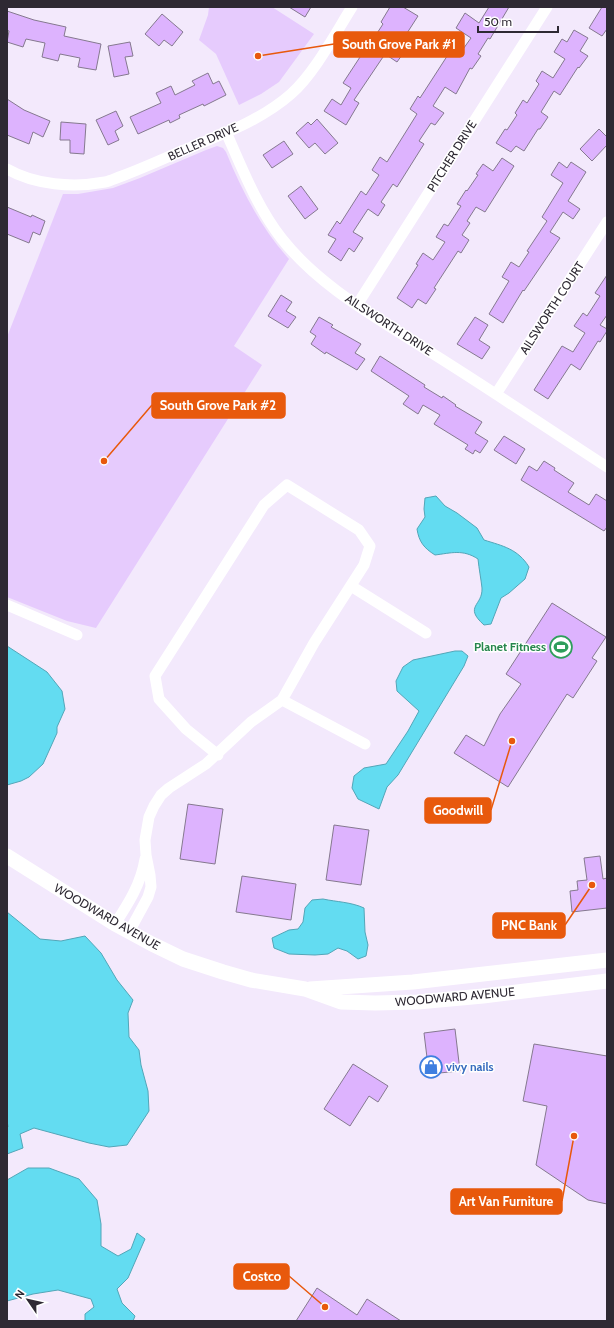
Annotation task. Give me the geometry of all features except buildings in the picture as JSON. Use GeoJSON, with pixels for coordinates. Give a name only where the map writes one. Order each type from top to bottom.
{"type":"FeatureCollection","features":[{"type":"Feature","properties":{"kind":"main road","name":"WOODWARD AVENUE"},"geometry":{"type":"LineString","coordinates":[[7,856],[115,924],[184,959],[222,972],[279,985],[305,989],[341,1002],[411,1002],[483,996],[607,981]]}},
{"type":"Feature","properties":{"kind":"main road","name":"WOODWARD AVENUE"},"geometry":{"type":"LineString","coordinates":[[305,989],[408,982],[607,960]]}},
{"type":"Feature","properties":{"kind":"street","name":"BELLER DRIVE"},"geometry":{"type":"LineString","coordinates":[[7,169],[44,182],[66,184],[106,182],[137,171],[226,132],[268,112],[292,93],[307,77],[352,7]]}},
{"type":"Feature","properties":{"kind":"street","name":"PITCHER DRIVE"},"geometry":{"type":"LineString","coordinates":[[357,305],[547,7]]}},
{"type":"Feature","properties":{"kind":"street","name":"AILSWORTH DRIVE"},"geometry":{"type":"LineString","coordinates":[[226,132],[258,201],[281,238],[309,269],[357,305],[607,467]]}},
{"type":"Feature","properties":{"kind":"street","name":"AILSWORTH COURT"},"geometry":{"type":"LineString","coordinates":[[496,394],[607,222]]}},
{"type":"Feature","properties":{"kind":"street"},"geometry":{"type":"LineString","coordinates":[[129,932],[148,897],[151,887],[145,840],[148,823],[154,806],[169,788],[193,774],[218,755],[251,722],[282,700],[314,643],[364,565],[370,546],[359,530],[287,485],[264,505],[155,676],[159,699],[186,730],[218,755]]}},
{"type":"Feature","properties":{"kind":"street"},"geometry":{"type":"LineString","coordinates":[[351,586],[426,633]]}},
{"type":"Feature","properties":{"kind":"street"},"geometry":{"type":"LineString","coordinates":[[7,605],[77,635]]}},
{"type":"Feature","properties":{"kind":"street"},"geometry":{"type":"LineString","coordinates":[[282,700],[365,744]]}},
{"type":"Feature","properties":{"kind":"street"},"geometry":{"type":"LineString","coordinates":[[115,924],[138,884],[144,869],[146,855]]}},
{"type":"Feature","properties":{"kind":"shaded area"},"geometry":{"type":"Polygon","coordinates":[[[209,7],[272,7],[314,34],[279,82],[261,94],[239,105],[216,54],[199,40],[208,15],[209,7]]]}},
{"type":"Feature","properties":{"kind":"shaded area"},"geometry":{"type":"Polygon","coordinates":[[[217,146],[223,148],[226,152],[239,181],[261,222],[289,259],[234,346],[262,365],[96,628],[67,621],[7,597],[7,337],[63,194],[78,194],[113,188],[217,146]]]}},
{"type":"Feature","properties":{"kind":"water"},"geometry":{"type":"Polygon","coordinates":[[[436,496],[445,506],[477,528],[484,540],[504,546],[515,552],[529,567],[525,579],[501,598],[491,624],[484,625],[478,619],[474,610],[482,594],[478,559],[462,553],[435,555],[425,547],[419,538],[417,529],[425,517],[425,498],[436,496]]]}},
{"type":"Feature","properties":{"kind":"water"},"geometry":{"type":"Polygon","coordinates":[[[7,646],[47,672],[62,691],[65,709],[57,727],[57,733],[43,764],[29,777],[7,785],[7,646]]]}},
{"type":"Feature","properties":{"kind":"water"},"geometry":{"type":"Polygon","coordinates":[[[455,651],[462,651],[468,656],[464,666],[398,775],[387,787],[379,809],[358,799],[352,788],[354,776],[364,768],[386,764],[408,731],[419,711],[397,691],[396,681],[403,667],[413,660],[455,651]]]}},
{"type":"Feature","properties":{"kind":"water"},"geometry":{"type":"Polygon","coordinates":[[[323,899],[349,903],[364,908],[365,932],[368,945],[366,956],[358,959],[347,951],[338,948],[328,954],[315,955],[289,954],[274,948],[272,938],[289,930],[298,929],[303,922],[305,908],[312,900],[323,899]]]}},
{"type":"Feature","properties":{"kind":"water"},"geometry":{"type":"Polygon","coordinates":[[[7,912],[40,939],[61,941],[85,936],[101,953],[117,980],[133,1000],[128,1013],[129,1037],[139,1050],[141,1065],[148,1091],[149,1111],[127,1145],[109,1147],[34,1128],[20,1134],[23,1148],[7,1154],[7,912]]]}},
{"type":"Feature","properties":{"kind":"water"},"geometry":{"type":"Polygon","coordinates":[[[28,1168],[49,1168],[79,1179],[97,1200],[101,1224],[101,1246],[118,1256],[131,1249],[137,1233],[145,1239],[128,1278],[117,1289],[122,1303],[135,1316],[133,1321],[85,1321],[85,1314],[94,1307],[91,1299],[58,1290],[33,1294],[7,1301],[7,1180],[28,1168]]]}},
{"type":"Feature","properties":{"kind":"place","name":"South Grove Park #1"},"geometry":{"type":"Point","coordinates":[258,56]}},
{"type":"Feature","properties":{"kind":"place","name":"South Grove Park #2"},"geometry":{"type":"Point","coordinates":[104,461]}},
{"type":"Feature","properties":{"kind":"place","name":"Planet Fitness"},"geometry":{"type":"Point","coordinates":[561,647]}},
{"type":"Feature","properties":{"kind":"place","name":"Goodwill"},"geometry":{"type":"Point","coordinates":[512,741]}},
{"type":"Feature","properties":{"kind":"place","name":"PNC Bank"},"geometry":{"type":"Point","coordinates":[592,885]}},
{"type":"Feature","properties":{"kind":"place","name":"vivy nails"},"geometry":{"type":"Point","coordinates":[431,1067]}},
{"type":"Feature","properties":{"kind":"place","name":"Art Van Furniture"},"geometry":{"type":"Point","coordinates":[574,1136]}},
{"type":"Feature","properties":{"kind":"place","name":"Costco"},"geometry":{"type":"Point","coordinates":[325,1307]}}]}
